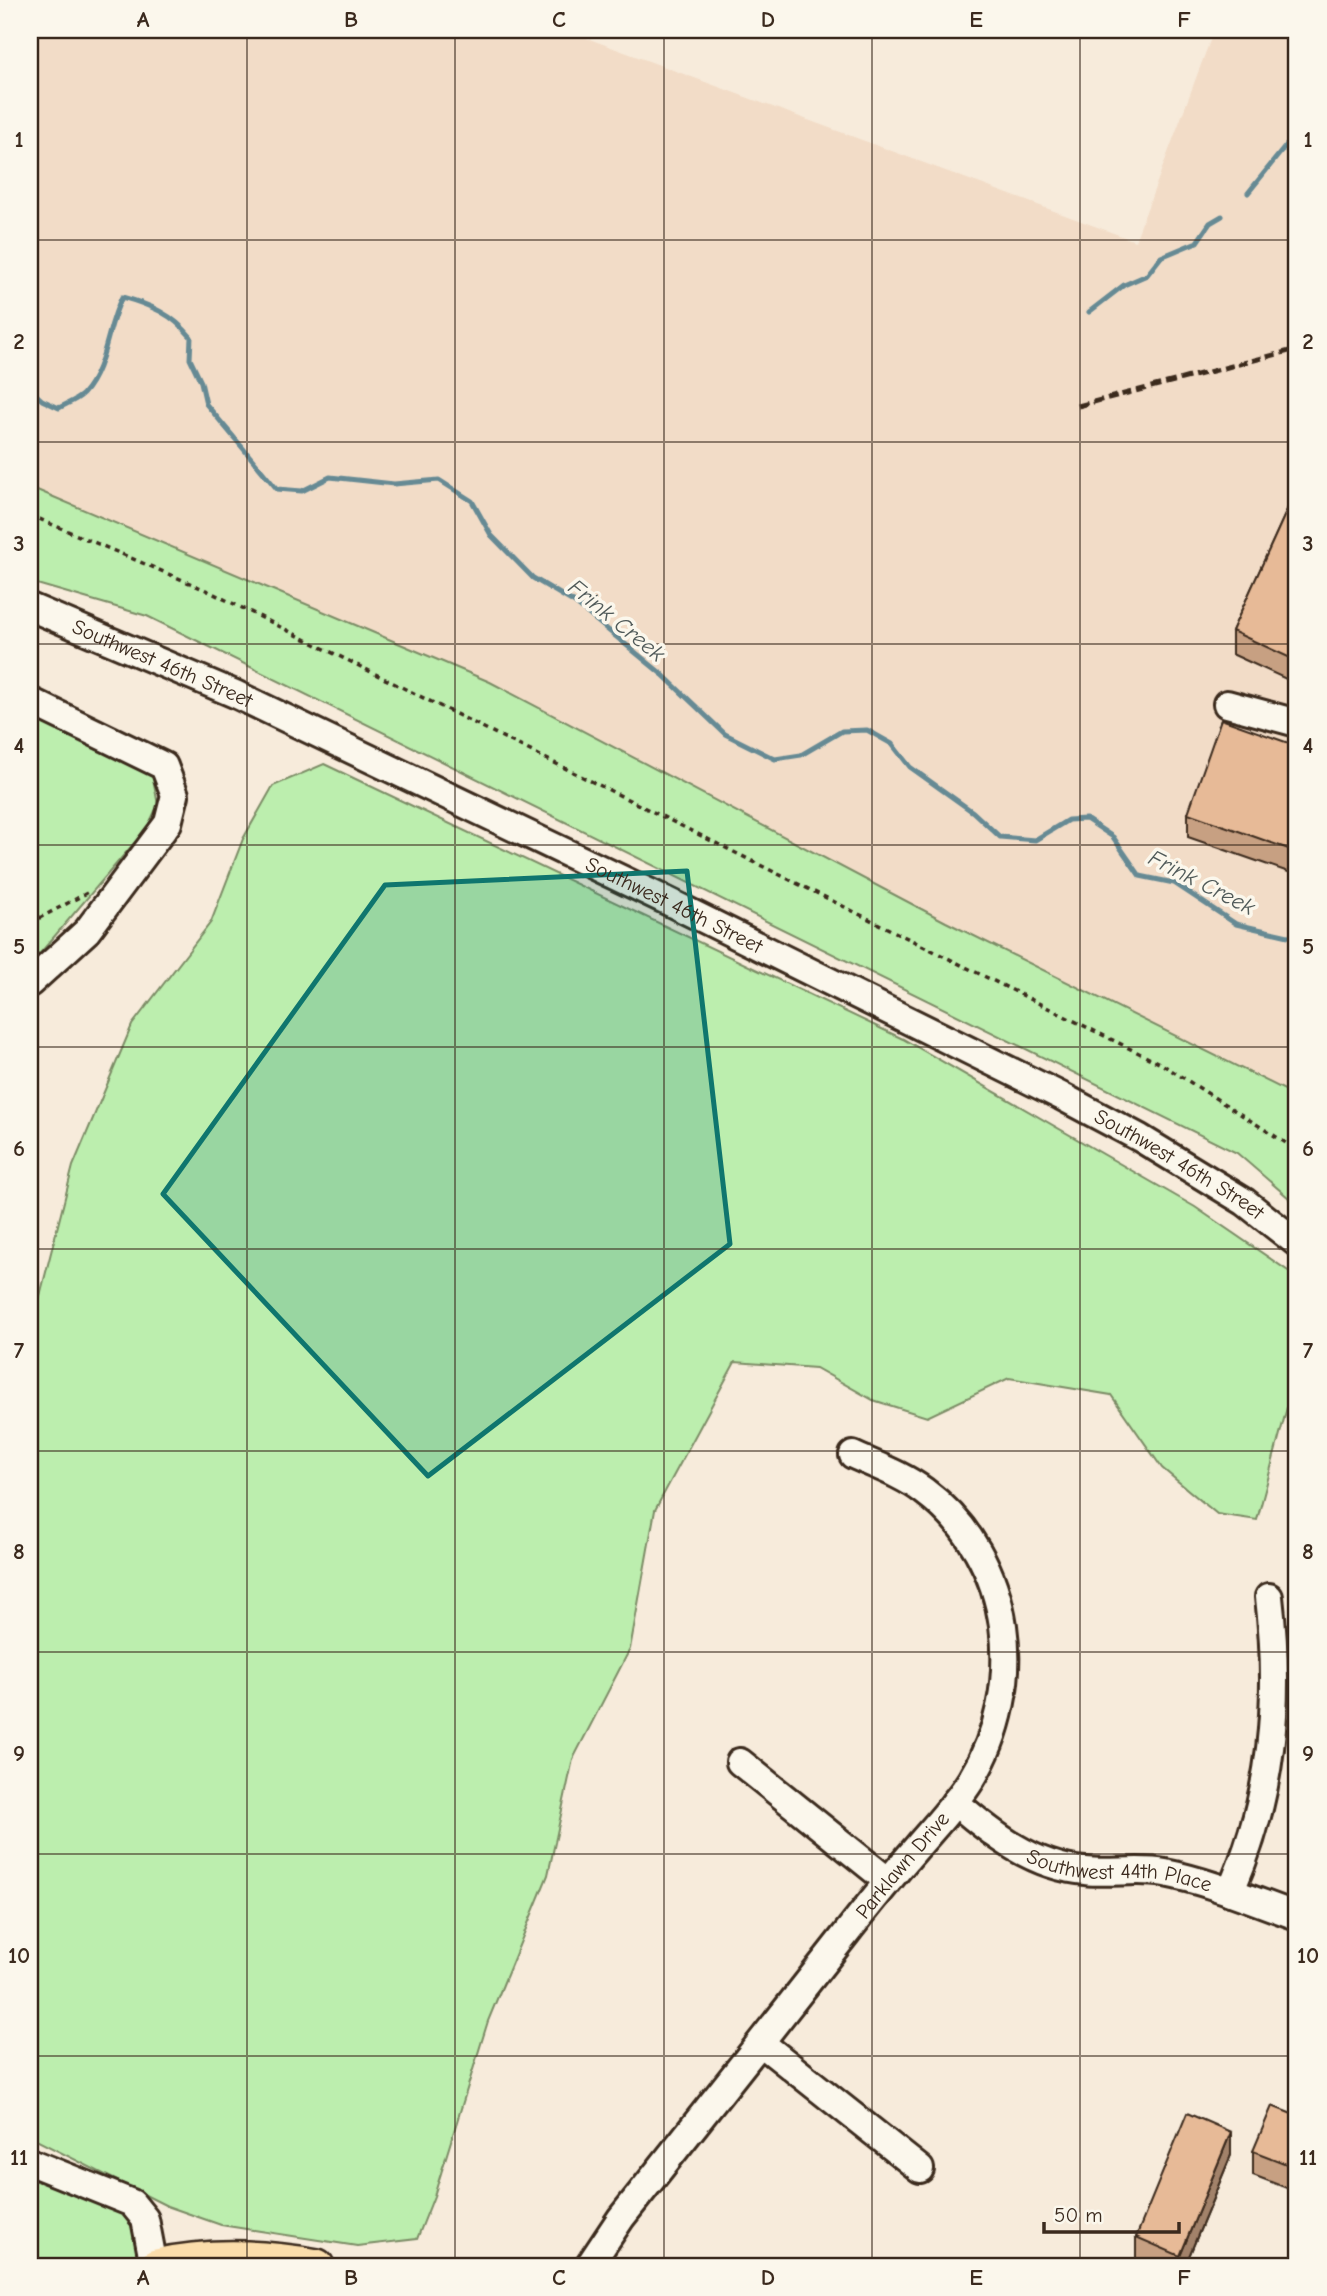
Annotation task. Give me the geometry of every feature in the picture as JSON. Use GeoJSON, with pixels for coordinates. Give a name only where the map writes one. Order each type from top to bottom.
{"type":"FeatureCollection","features":[{"type":"Feature","properties":{"kind":"main road"},"geometry":{"type":"LineString","coordinates":[[162,2265],[223,2257],[268,2258],[317,2266]]}},
{"type":"Feature","properties":{"kind":"street","name":"Southwest 46th Street"},"geometry":{"type":"LineString","coordinates":[[30,607],[248,700],[1061,1096],[1140,1138],[1245,1202],[1297,1242]]}},
{"type":"Feature","properties":{"kind":"street"},"geometry":{"type":"LineString","coordinates":[[30,701],[164,766],[175,794],[168,822],[87,931],[30,982]]}},
{"type":"Feature","properties":{"kind":"street"},"geometry":{"type":"LineString","coordinates":[[1227,704],[1297,723]]}},
{"type":"Feature","properties":{"kind":"street","name":"Parklawn Drive"},"geometry":{"type":"LineString","coordinates":[[590,2266],[621,2218],[888,1881],[971,1781],[991,1741],[1003,1698],[1005,1636],[998,1595],[980,1556],[957,1521],[909,1480],[853,1455]]}},
{"type":"Feature","properties":{"kind":"street"},"geometry":{"type":"LineString","coordinates":[[1230,1892],[1263,1800],[1272,1751],[1275,1676],[1269,1597]]}},
{"type":"Feature","properties":{"kind":"street"},"geometry":{"type":"LineString","coordinates":[[740,1762],[888,1881]]}},
{"type":"Feature","properties":{"kind":"street","name":"Southwest 44th Place"},"geometry":{"type":"LineString","coordinates":[[955,1801],[1007,1844],[1043,1862],[1082,1871],[1161,1872],[1196,1880],[1297,1916]]}},
{"type":"Feature","properties":{"kind":"street"},"geometry":{"type":"LineString","coordinates":[[761,2043],[920,2169]]}},
{"type":"Feature","properties":{"kind":"street"},"geometry":{"type":"LineString","coordinates":[[30,2162],[132,2203],[145,2219],[162,2265]]}},
{"type":"Feature","properties":{"kind":"path"},"geometry":{"type":"LineString","coordinates":[[30,515],[206,590],[1163,1065],[1297,1150]]}},
{"type":"Feature","properties":{"kind":"path"},"geometry":{"type":"LineString","coordinates":[[30,923],[99,887]]}},
{"type":"Feature","properties":{"kind":"highlighted area"},"geometry":{"type":"Polygon","coordinates":[[[687,871],[730,1244],[428,1476],[163,1194],[385,885],[687,871]]]}},
{"type":"Feature","properties":{"kind":"shaded area"},"geometry":{"type":"Polygon","coordinates":[[[30,30],[565,30],[1135,241],[1214,30],[1297,30],[1297,1096],[946,922],[490,682],[30,487],[30,30]]]}},
{"type":"Feature","properties":{"kind":"green space"},"geometry":{"type":"Polygon","coordinates":[[[30,487],[490,682],[946,922],[1297,1096],[1297,1205],[1237,1153],[147,616],[30,582],[30,487]]]}},
{"type":"Feature","properties":{"kind":"green space"},"geometry":{"type":"Polygon","coordinates":[[[30,711],[152,773],[158,805],[147,828],[30,965],[30,711]]]}},
{"type":"Feature","properties":{"kind":"green space"},"geometry":{"type":"Polygon","coordinates":[[[324,764],[903,1039],[1195,1207],[1297,1277],[1297,1370],[1257,1520],[1217,1514],[1162,1468],[1111,1395],[1009,1378],[927,1417],[873,1400],[816,1368],[735,1362],[655,1510],[630,1649],[573,1759],[548,1875],[488,2021],[434,2196],[417,2239],[357,2246],[221,2225],[167,2206],[30,2137],[30,1335],[73,1166],[132,1025],[211,922],[243,839],[273,786],[324,764]]]}},
{"type":"Feature","properties":{"kind":"green space"},"geometry":{"type":"Polygon","coordinates":[[[30,2162],[132,2203],[154,2266],[30,2266],[30,2162]]]}},
{"type":"Feature","properties":{"kind":"building"},"geometry":{"type":"Polygon","coordinates":[[[1297,488],[1297,661],[1232,631],[1297,488]]]}},
{"type":"Feature","properties":{"kind":"building"},"geometry":{"type":"Polygon","coordinates":[[[1221,719],[1297,746],[1297,852],[1188,813],[1221,719]]]}},
{"type":"Feature","properties":{"kind":"building"},"geometry":{"type":"Polygon","coordinates":[[[1272,2106],[1297,2116],[1297,2168],[1253,2151],[1272,2106]]]}},
{"type":"Feature","properties":{"kind":"building"},"geometry":{"type":"Polygon","coordinates":[[[1187,2113],[1231,2132],[1180,2256],[1136,2237],[1187,2113]]]}},
{"type":"Feature","properties":{"kind":"waterway"},"geometry":{"type":"LineString","coordinates":[[1248,193],[1297,132]]}},
{"type":"Feature","properties":{"kind":"waterway"},"geometry":{"type":"LineString","coordinates":[[1089,312],[1124,285],[1147,275],[1161,257],[1197,242],[1210,223],[1222,216]]}},
{"type":"Feature","properties":{"kind":"waterway","name":"Frink Creek"},"geometry":{"type":"LineString","coordinates":[[30,389],[42,400],[59,408],[78,398],[97,372],[122,297],[152,307],[176,322],[191,337],[190,359],[201,382],[206,404],[277,489],[302,491],[330,477],[394,484],[439,480],[472,501],[491,535],[533,578],[575,603],[663,675],[725,734],[775,759],[801,755],[842,731],[867,730],[892,744],[910,767],[973,812],[1000,837],[1035,840],[1068,820],[1086,819],[1113,837],[1140,876],[1174,883],[1236,924],[1297,938]]}},
{"type":"Feature","properties":{"kind":"railway"},"geometry":{"type":"LineString","coordinates":[[1078,406],[1297,349]]}}]}
